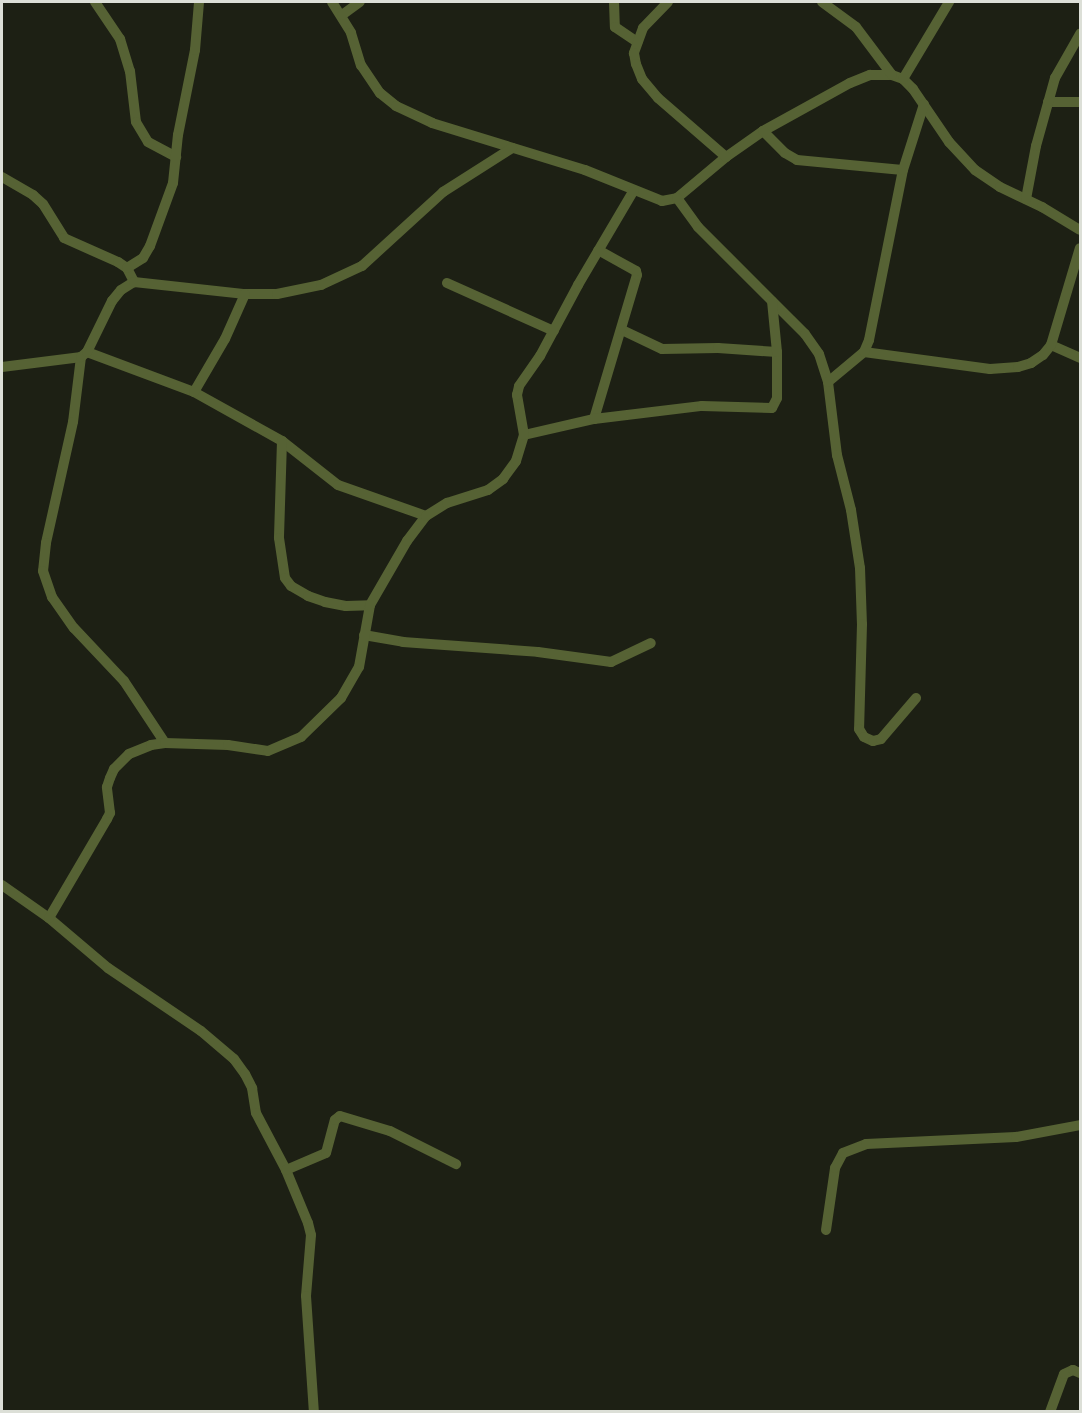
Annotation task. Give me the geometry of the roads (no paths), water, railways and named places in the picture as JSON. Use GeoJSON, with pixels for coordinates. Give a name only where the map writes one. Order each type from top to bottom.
{"type":"FeatureCollection","features":[{"type":"Feature","properties":{"kind":"street"},"geometry":{"type":"LineString","coordinates":[[95,2],[120,39],[130,71],[136,122],[148,142],[176,157]]}},
{"type":"Feature","properties":{"kind":"street"},"geometry":{"type":"LineString","coordinates":[[127,268],[143,258],[150,246],[173,183],[178,135],[195,50],[199,2]]}},
{"type":"Feature","properties":{"kind":"street"},"geometry":{"type":"LineString","coordinates":[[332,2],[342,15],[362,65],[380,93],[396,106],[432,123],[585,170],[662,201],[677,198],[726,157],[763,131],[850,83],[870,75],[892,75],[903,79],[924,104],[949,142],[975,170],[1000,187],[1080,230]]}},
{"type":"Feature","properties":{"kind":"street"},"geometry":{"type":"LineString","coordinates":[[342,15],[360,2]]}},
{"type":"Feature","properties":{"kind":"street"},"geometry":{"type":"LineString","coordinates":[[614,2],[615,27],[637,42]]}},
{"type":"Feature","properties":{"kind":"street"},"geometry":{"type":"LineString","coordinates":[[668,2],[643,28],[637,42],[634,53],[642,79],[686,124],[726,157]]}},
{"type":"Feature","properties":{"kind":"street"},"geometry":{"type":"LineString","coordinates":[[822,2],[856,27],[892,75]]}},
{"type":"Feature","properties":{"kind":"street"},"geometry":{"type":"LineString","coordinates":[[903,79],[949,2]]}},
{"type":"Feature","properties":{"kind":"street"},"geometry":{"type":"LineString","coordinates":[[1026,199],[1048,102],[1062,61],[1080,34]]}},
{"type":"Feature","properties":{"kind":"street"},"geometry":{"type":"LineString","coordinates":[[1048,102],[1080,102]]}},
{"type":"Feature","properties":{"kind":"street"},"geometry":{"type":"LineString","coordinates":[[828,382],[864,352],[903,170],[924,104]]}},
{"type":"Feature","properties":{"kind":"street"},"geometry":{"type":"LineString","coordinates":[[763,131],[785,153],[797,160],[903,170]]}},
{"type":"Feature","properties":{"kind":"street"},"geometry":{"type":"LineString","coordinates":[[165,742],[124,681],[74,628],[52,597],[43,571],[46,543],[73,422],[84,355],[112,301],[121,290],[134,282],[245,294],[296,292],[321,285],[362,266],[443,192],[512,148]]}},
{"type":"Feature","properties":{"kind":"street"},"geometry":{"type":"LineString","coordinates":[[2,177],[33,195],[42,204],[64,238],[101,253],[127,268],[134,282]]}},
{"type":"Feature","properties":{"kind":"street"},"geometry":{"type":"LineString","coordinates":[[49,918],[85,860],[94,839],[110,813],[107,787],[114,769],[139,748],[165,742],[228,745],[268,751],[292,742],[320,719],[351,683],[359,667],[370,605],[406,541],[426,516],[447,503],[488,490],[503,479],[516,460],[524,435],[517,390],[554,331],[634,190]]}},
{"type":"Feature","properties":{"kind":"street"},"geometry":{"type":"LineString","coordinates":[[677,198],[698,227],[805,334],[819,354],[828,382],[837,455],[860,568],[862,624],[859,729],[864,737],[873,741],[881,739],[916,698]]}},
{"type":"Feature","properties":{"kind":"street"},"geometry":{"type":"LineString","coordinates":[[864,352],[990,369],[1018,367],[1031,363],[1043,355],[1051,345],[1080,248]]}},
{"type":"Feature","properties":{"kind":"street"},"geometry":{"type":"LineString","coordinates":[[594,419],[637,275],[636,271],[598,250]]}},
{"type":"Feature","properties":{"kind":"street"},"geometry":{"type":"LineString","coordinates":[[447,283],[554,331]]}},
{"type":"Feature","properties":{"kind":"street"},"geometry":{"type":"LineString","coordinates":[[194,392],[225,339],[245,294]]}},
{"type":"Feature","properties":{"kind":"street"},"geometry":{"type":"LineString","coordinates":[[524,435],[594,419],[702,405],[767,410],[775,405],[777,398],[777,352],[772,301]]}},
{"type":"Feature","properties":{"kind":"street"},"geometry":{"type":"LineString","coordinates":[[622,330],[662,350],[718,348],[777,352]]}},
{"type":"Feature","properties":{"kind":"street"},"geometry":{"type":"LineString","coordinates":[[1051,345],[1080,358]]}},
{"type":"Feature","properties":{"kind":"street"},"geometry":{"type":"LineString","coordinates":[[2,366],[84,355],[194,392],[282,441],[338,485],[426,516]]}},
{"type":"Feature","properties":{"kind":"street"},"geometry":{"type":"LineString","coordinates":[[282,441],[279,538],[285,578],[291,586],[325,602],[346,606],[370,605]]}},
{"type":"Feature","properties":{"kind":"street"},"geometry":{"type":"LineString","coordinates":[[364,635],[436,646],[538,652],[611,662],[651,643]]}},
{"type":"Feature","properties":{"kind":"street"},"geometry":{"type":"LineString","coordinates":[[2,885],[49,918],[108,968],[201,1031],[234,1059],[245,1074],[252,1088],[256,1113],[286,1170],[308,1222],[310,1235],[306,1296],[314,1412]]}},
{"type":"Feature","properties":{"kind":"street"},"geometry":{"type":"LineString","coordinates":[[286,1170],[326,1153],[335,1120],[340,1116],[390,1131],[456,1164]]}},
{"type":"Feature","properties":{"kind":"street"},"geometry":{"type":"LineString","coordinates":[[826,1230],[835,1168],[843,1153],[866,1144],[1016,1137],[1080,1125]]}},
{"type":"Feature","properties":{"kind":"street"},"geometry":{"type":"LineString","coordinates":[[1050,1412],[1065,1374],[1073,1370],[1080,1373]]}}]}
